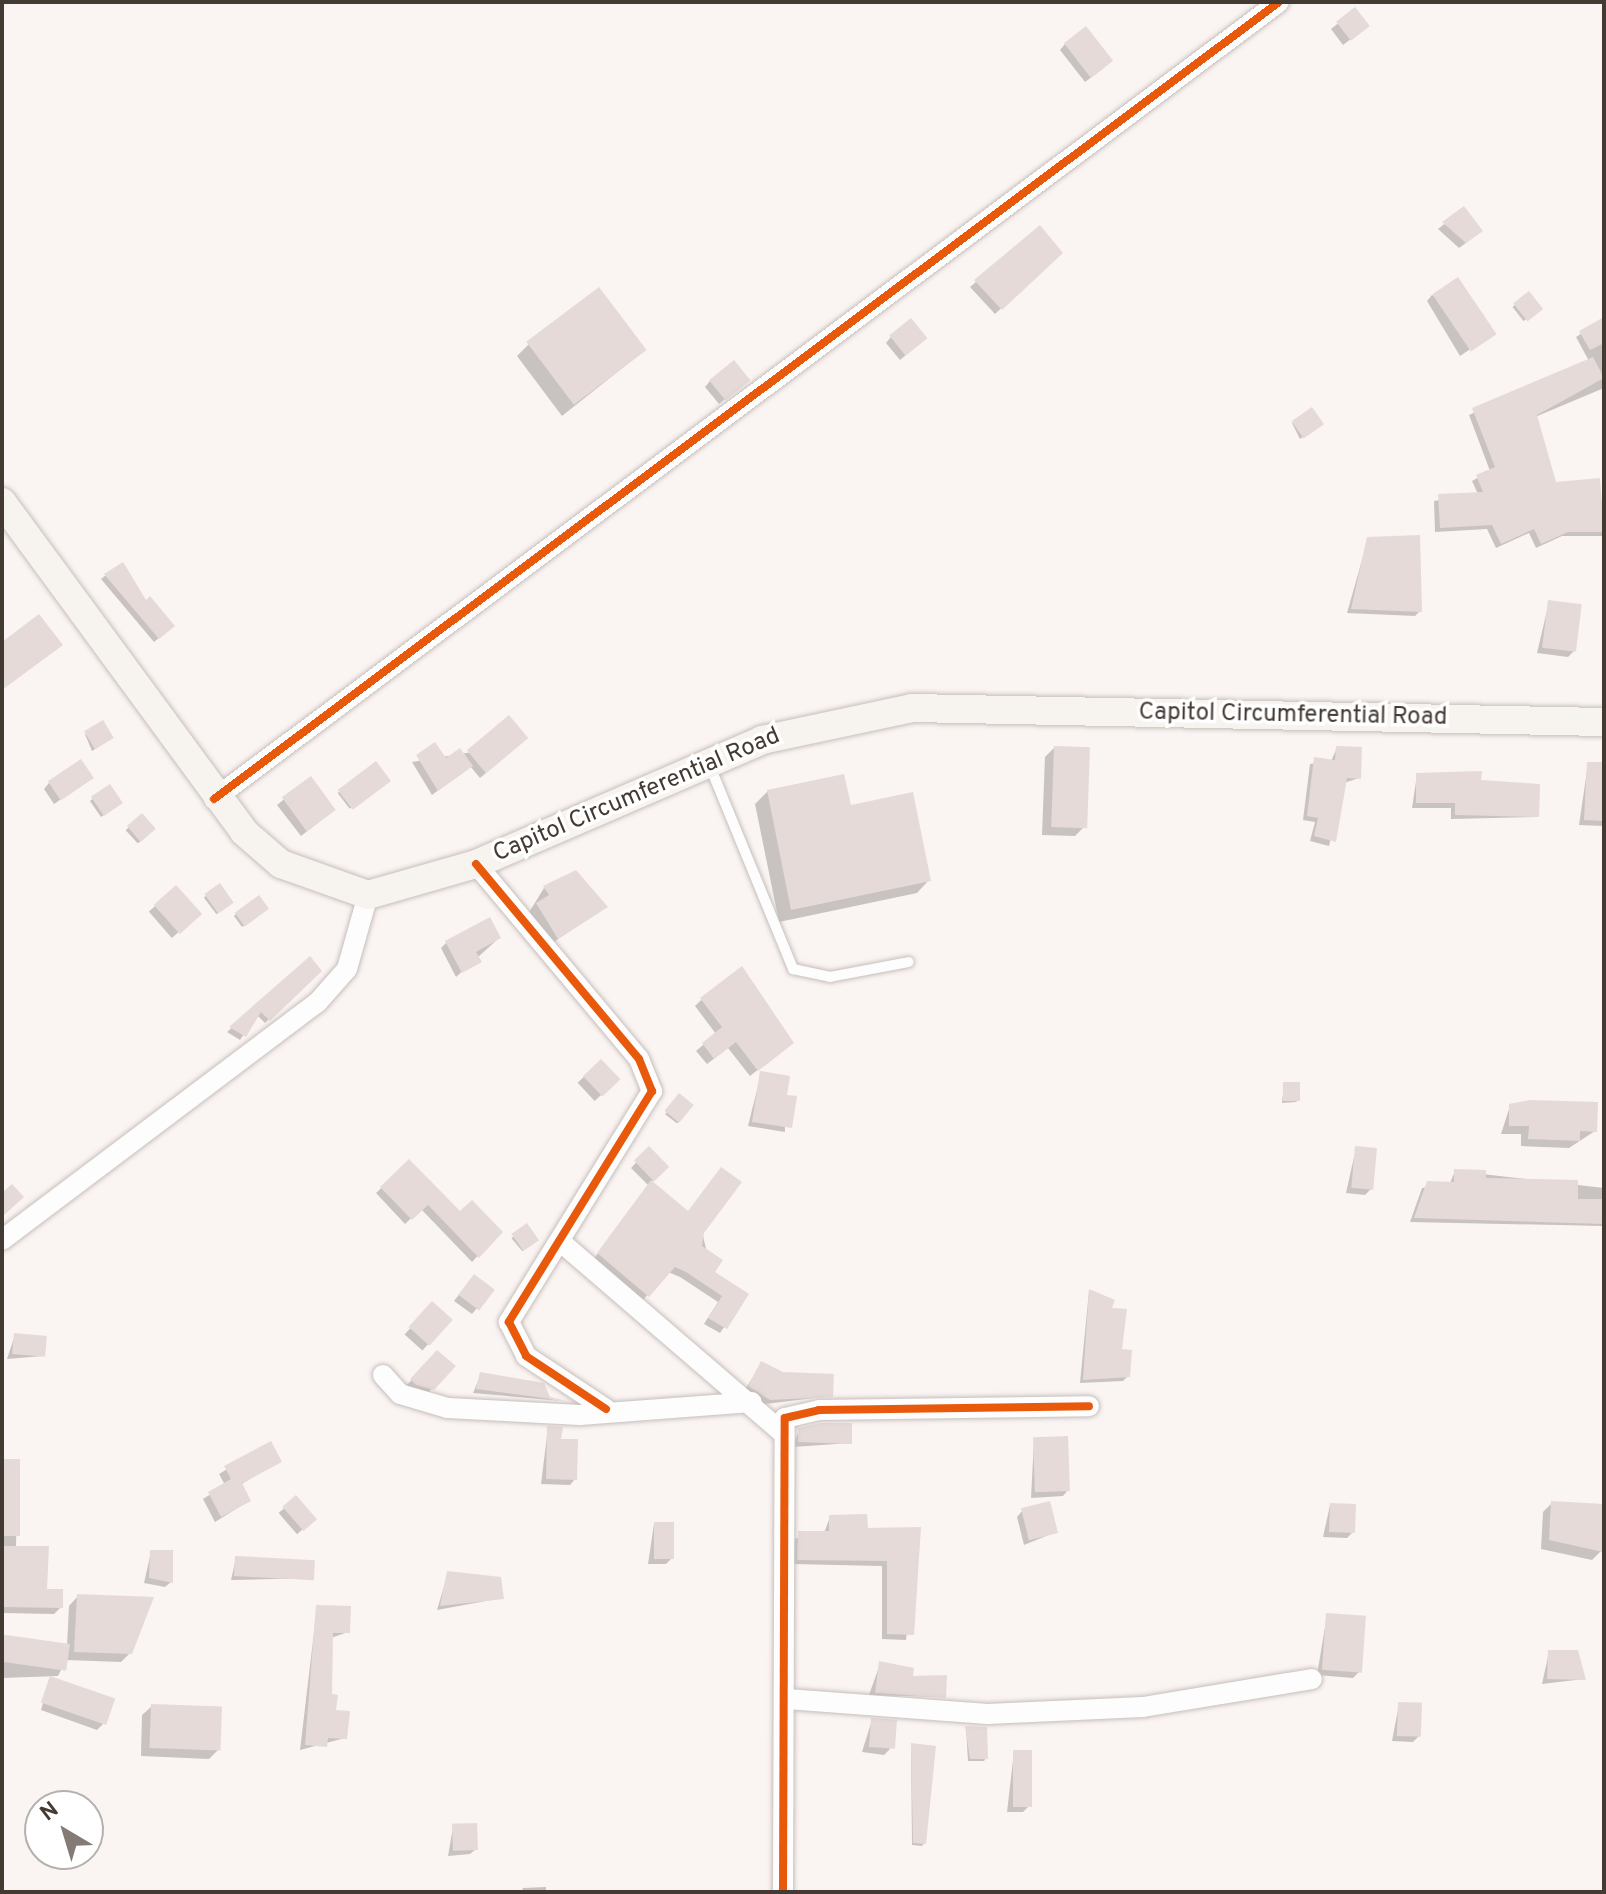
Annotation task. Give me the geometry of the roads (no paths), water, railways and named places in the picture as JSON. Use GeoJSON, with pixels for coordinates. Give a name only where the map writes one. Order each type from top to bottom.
{"type":"FeatureCollection","features":[{"type":"Feature","properties":{"kind":"main road"},"geometry":{"type":"LineString","coordinates":[[2,502],[214,799],[281,864],[368,895]]}},
{"type":"Feature","properties":{"kind":"main road","name":"Capitol Circumferential Road"},"geometry":{"type":"LineString","coordinates":[[368,895],[476,864],[709,763],[833,720],[912,708],[1604,722]]}},
{"type":"Feature","properties":{"kind":"street"},"geometry":{"type":"LineString","coordinates":[[214,799],[1279,2]]}},
{"type":"Feature","properties":{"kind":"street"},"geometry":{"type":"LineString","coordinates":[[476,864],[639,1059],[652,1091],[562,1243],[512,1309],[512,1339],[606,1409]]}},
{"type":"Feature","properties":{"kind":"street"},"geometry":{"type":"LineString","coordinates":[[2,1240],[317,1003],[347,969],[368,895]]}},
{"type":"Feature","properties":{"kind":"street"},"geometry":{"type":"LineString","coordinates":[[562,1243],[752,1402],[784,1434]]}},
{"type":"Feature","properties":{"kind":"street"},"geometry":{"type":"LineString","coordinates":[[383,1375],[400,1394],[448,1408],[580,1415],[606,1409],[752,1402]]}},
{"type":"Feature","properties":{"kind":"street"},"geometry":{"type":"LineString","coordinates":[[783,1892],[787,1699],[784,1434],[788,1415],[800,1412],[1089,1406]]}},
{"type":"Feature","properties":{"kind":"street"},"geometry":{"type":"LineString","coordinates":[[787,1699],[987,1714],[1143,1707],[1312,1679]]}},
{"type":"Feature","properties":{"kind":"lane"},"geometry":{"type":"LineString","coordinates":[[709,763],[793,969],[830,977],[909,962]]}}]}
